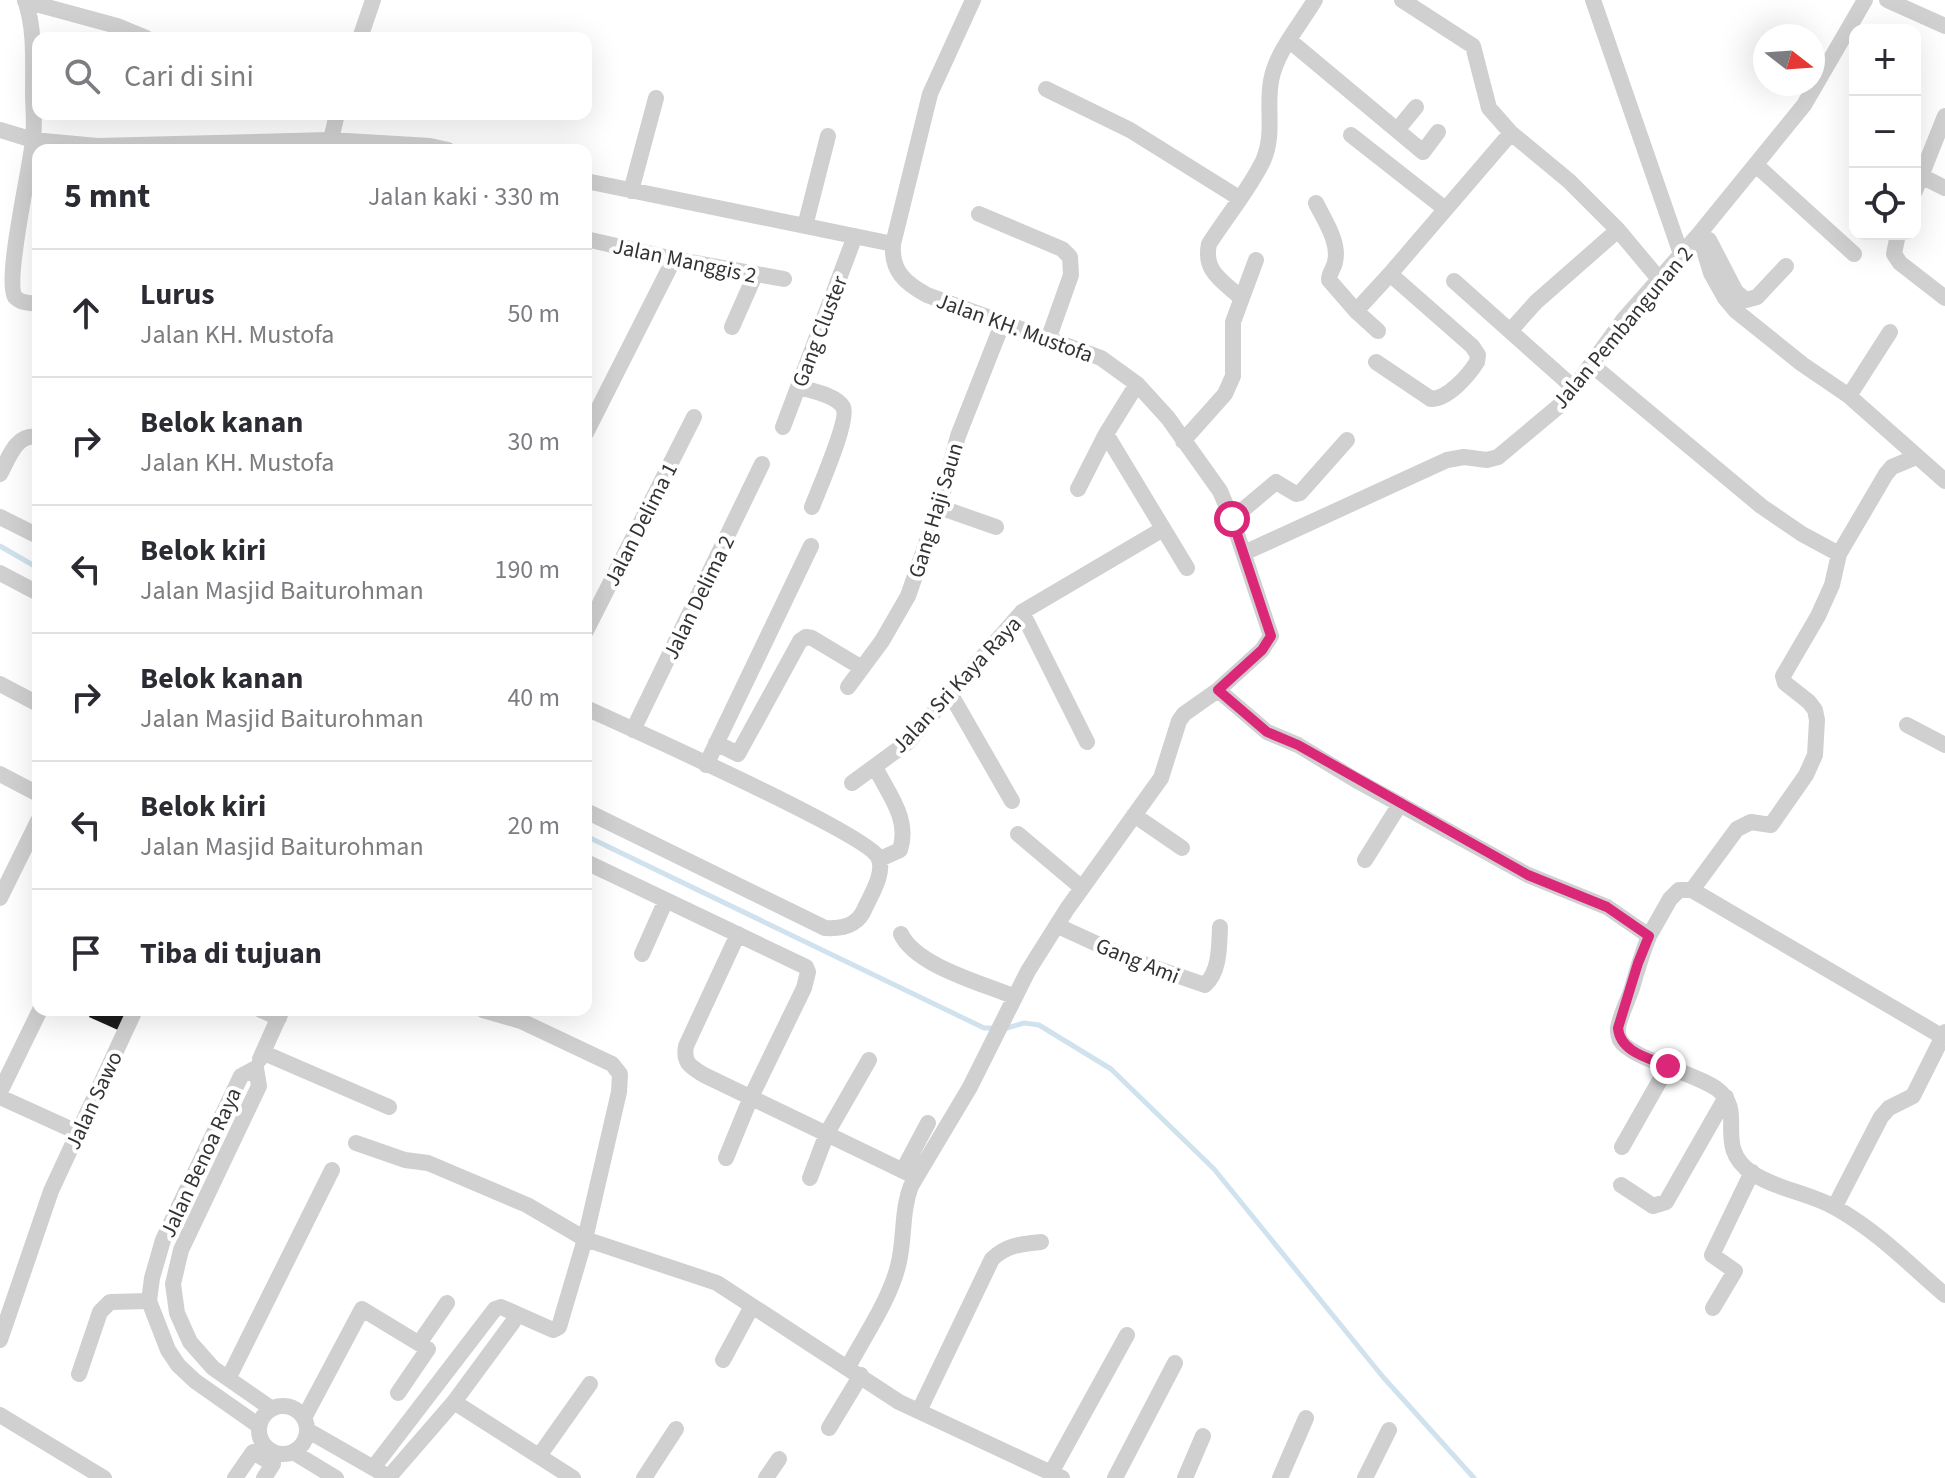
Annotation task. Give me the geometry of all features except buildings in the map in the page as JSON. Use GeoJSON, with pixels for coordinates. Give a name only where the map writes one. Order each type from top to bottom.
{"type":"FeatureCollection","features":[{"type":"Feature","properties":{"kind":"street"},"geometry":{"type":"LineString","coordinates":[[25,0],[93,18],[130,32]]}},
{"type":"Feature","properties":{"kind":"street"},"geometry":{"type":"LineString","coordinates":[[25,0],[32,35]]}},
{"type":"Feature","properties":{"kind":"street"},"geometry":{"type":"LineString","coordinates":[[362,32],[373,0]]}},
{"type":"Feature","properties":{"kind":"street"},"geometry":{"type":"LineString","coordinates":[[592,182],[893,244],[930,94],[973,0]]}},
{"type":"Feature","properties":{"kind":"street"},"geometry":{"type":"LineString","coordinates":[[1241,298],[1214,274],[1206,258],[1209,244],[1263,161],[1271,132],[1272,77],[1315,0]]}},
{"type":"Feature","properties":{"kind":"street"},"geometry":{"type":"LineString","coordinates":[[1402,0],[1473,46],[1489,108],[1511,133],[1569,181],[1618,230],[1659,279]]}},
{"type":"Feature","properties":{"kind":"street"},"geometry":{"type":"LineString","coordinates":[[1593,0],[1682,253]]}},
{"type":"Feature","properties":{"kind":"street"},"geometry":{"type":"LineString","coordinates":[[1887,0],[1945,26]]}},
{"type":"Feature","properties":{"kind":"street","name":"Jalan Pembangunan 2"},"geometry":{"type":"LineString","coordinates":[[1244,553],[1447,460],[1498,457],[1548,415],[1574,388],[1624,319],[1699,234],[1804,105],[1863,1]]}},
{"type":"Feature","properties":{"kind":"street"},"geometry":{"type":"LineString","coordinates":[[1290,41],[1423,152],[1438,132]]}},
{"type":"Feature","properties":{"kind":"street"},"geometry":{"type":"LineString","coordinates":[[1046,89],[1130,130],[1239,198]]}},
{"type":"Feature","properties":{"kind":"street"},"geometry":{"type":"LineString","coordinates":[[631,191],[656,98]]}},
{"type":"Feature","properties":{"kind":"street"},"geometry":{"type":"LineString","coordinates":[[1398,129],[1416,107]]}},
{"type":"Feature","properties":{"kind":"street"},"geometry":{"type":"LineString","coordinates":[[1921,176],[1945,116]]}},
{"type":"Feature","properties":{"kind":"street"},"geometry":{"type":"LineString","coordinates":[[32,144],[33,120]]}},
{"type":"Feature","properties":{"kind":"street"},"geometry":{"type":"LineString","coordinates":[[329,144],[335,120]]}},
{"type":"Feature","properties":{"kind":"street"},"geometry":{"type":"LineString","coordinates":[[0,130],[33,140],[65,144]]}},
{"type":"Feature","properties":{"kind":"street"},"geometry":{"type":"LineString","coordinates":[[1356,311],[1511,133]]}},
{"type":"Feature","properties":{"kind":"street"},"geometry":{"type":"LineString","coordinates":[[1351,135],[1444,208]]}},
{"type":"Feature","properties":{"kind":"street"},"geometry":{"type":"LineString","coordinates":[[805,226],[828,136]]}},
{"type":"Feature","properties":{"kind":"street"},"geometry":{"type":"LineString","coordinates":[[32,147],[14,267],[7,292],[21,301],[32,303]]}},
{"type":"Feature","properties":{"kind":"street"},"geometry":{"type":"LineString","coordinates":[[1756,165],[1854,254]]}},
{"type":"Feature","properties":{"kind":"street"},"geometry":{"type":"LineString","coordinates":[[1921,184],[1945,188]]}},
{"type":"Feature","properties":{"kind":"street"},"geometry":{"type":"LineString","coordinates":[[1316,203],[1334,240],[1335,264],[1329,280],[1378,331]]}},
{"type":"Feature","properties":{"kind":"street"},"geometry":{"type":"LineString","coordinates":[[979,214],[1062,249],[1070,257],[1071,275],[1049,337]]}},
{"type":"Feature","properties":{"kind":"street"},"geometry":{"type":"LineString","coordinates":[[1510,331],[1536,302],[1618,230]]}},
{"type":"Feature","properties":{"kind":"street"},"geometry":{"type":"LineString","coordinates":[[1699,234],[1736,292],[1746,300],[1757,297],[1786,266]]}},
{"type":"Feature","properties":{"kind":"street"},"geometry":{"type":"LineString","coordinates":[[1699,234],[1711,273],[1736,311],[1802,364],[1849,396],[1914,458],[1945,481]]}},
{"type":"Feature","properties":{"kind":"street","name":"Gang Cluster"},"geometry":{"type":"LineString","coordinates":[[783,427],[855,236]]}},
{"type":"Feature","properties":{"kind":"street","name":"Jalan Manggis 2"},"geometry":{"type":"LineString","coordinates":[[592,240],[784,279]]}},
{"type":"Feature","properties":{"kind":"street"},"geometry":{"type":"LineString","coordinates":[[1897,240],[1894,254],[1900,263],[1945,298]]}},
{"type":"Feature","properties":{"kind":"street","name":"Jalan KH. Mustofa"},"geometry":{"type":"LineString","coordinates":[[893,244],[892,258],[896,269],[912,287],[1101,358],[1137,384],[1168,418],[1220,491],[1271,636],[1262,650],[1218,690],[1184,714],[1161,778],[1082,888],[1015,997],[963,1099],[909,1173]]}},
{"type":"Feature","properties":{"kind":"street"},"geometry":{"type":"LineString","coordinates":[[592,421],[674,259]]}},
{"type":"Feature","properties":{"kind":"street"},"geometry":{"type":"LineString","coordinates":[[1183,441],[1225,394],[1233,376],[1235,362],[1231,333],[1256,260]]}},
{"type":"Feature","properties":{"kind":"street"},"geometry":{"type":"LineString","coordinates":[[1376,362],[1423,396],[1439,399],[1472,370],[1478,355],[1472,346],[1390,274]]}},
{"type":"Feature","properties":{"kind":"street"},"geometry":{"type":"LineString","coordinates":[[732,327],[755,275]]}},
{"type":"Feature","properties":{"kind":"street"},"geometry":{"type":"LineString","coordinates":[[1454,281],[1574,388]]}},
{"type":"Feature","properties":{"kind":"street","name":"Gang Haji Saun"},"geometry":{"type":"LineString","coordinates":[[848,687],[882,641],[908,596],[939,507],[958,436],[1003,322]]}},
{"type":"Feature","properties":{"kind":"street"},"geometry":{"type":"LineString","coordinates":[[1849,396],[1890,332]]}},
{"type":"Feature","properties":{"kind":"street"},"geometry":{"type":"LineString","coordinates":[[1592,365],[1761,506],[1839,554]]}},
{"type":"Feature","properties":{"kind":"street"},"geometry":{"type":"LineString","coordinates":[[1078,489],[1106,434],[1137,384]]}},
{"type":"Feature","properties":{"kind":"street"},"geometry":{"type":"LineString","coordinates":[[799,387],[831,398],[842,405],[845,412],[843,427],[812,507]]}},
{"type":"Feature","properties":{"kind":"street","name":"Jalan Delima 1"},"geometry":{"type":"LineString","coordinates":[[592,619],[694,417]]}},
{"type":"Feature","properties":{"kind":"street"},"geometry":{"type":"LineString","coordinates":[[1106,434],[1187,568]]}},
{"type":"Feature","properties":{"kind":"street"},"geometry":{"type":"LineString","coordinates":[[0,474],[22,438],[32,436]]}},
{"type":"Feature","properties":{"kind":"street"},"geometry":{"type":"LineString","coordinates":[[1232,519],[1276,482],[1296,494],[1300,493],[1347,440]]}},
{"type":"Feature","properties":{"kind":"street"},"geometry":{"type":"LineString","coordinates":[[1692,890],[1737,829],[1751,822],[1771,825],[1806,775],[1815,755],[1815,710],[1785,683],[1783,676],[1818,616],[1832,585],[1839,554],[1886,474],[1892,467],[1914,458]]}},
{"type":"Feature","properties":{"kind":"street","name":"Jalan Delima 2"},"geometry":{"type":"LineString","coordinates":[[633,730],[762,464]]}},
{"type":"Feature","properties":{"kind":"street"},"geometry":{"type":"LineString","coordinates":[[939,507],[996,527]]}},
{"type":"Feature","properties":{"kind":"street"},"geometry":{"type":"LineString","coordinates":[[0,517],[32,533]]}},
{"type":"Feature","properties":{"kind":"street","name":"Jalan Sri Kaya Raya"},"geometry":{"type":"LineString","coordinates":[[852,783],[908,742],[1022,612],[1163,529]]}},
{"type":"Feature","properties":{"kind":"street"},"geometry":{"type":"LineString","coordinates":[[706,765],[811,546]]}},
{"type":"Feature","properties":{"kind":"street"},"geometry":{"type":"LineString","coordinates":[[0,573],[32,590]]}},
{"type":"Feature","properties":{"kind":"street"},"geometry":{"type":"LineString","coordinates":[[1022,612],[1087,742]]}},
{"type":"Feature","properties":{"kind":"street"},"geometry":{"type":"LineString","coordinates":[[716,743],[738,754],[800,641],[806,637],[862,668]]}},
{"type":"Feature","properties":{"kind":"street"},"geometry":{"type":"LineString","coordinates":[[0,684],[32,701]]}},
{"type":"Feature","properties":{"kind":"street"},"geometry":{"type":"LineString","coordinates":[[1218,690],[1267,732],[1298,745],[1528,875],[1607,907],[1649,936]]}},
{"type":"Feature","properties":{"kind":"street"},"geometry":{"type":"LineString","coordinates":[[951,695],[1012,801]]}},
{"type":"Feature","properties":{"kind":"street"},"geometry":{"type":"LineString","coordinates":[[592,711],[805,812],[871,848],[880,859],[881,870],[863,913],[853,924],[839,929],[825,928],[592,814]]}},
{"type":"Feature","properties":{"kind":"street"},"geometry":{"type":"LineString","coordinates":[[1907,725],[1945,745]]}},
{"type":"Feature","properties":{"kind":"street","name":"Jalan Sri Kaya Raya"},"geometry":{"type":"LineString","coordinates":[[875,767],[903,821],[905,834],[900,850],[880,859]]}},
{"type":"Feature","properties":{"kind":"street"},"geometry":{"type":"LineString","coordinates":[[0,774],[32,791]]}},
{"type":"Feature","properties":{"kind":"street"},"geometry":{"type":"LineString","coordinates":[[1365,860],[1400,804]]}},
{"type":"Feature","properties":{"kind":"street"},"geometry":{"type":"LineString","coordinates":[[1134,815],[1182,848]]}},
{"type":"Feature","properties":{"kind":"street"},"geometry":{"type":"LineString","coordinates":[[0,898],[32,833]]}},
{"type":"Feature","properties":{"kind":"street"},"geometry":{"type":"LineString","coordinates":[[1018,834],[1082,888]]}},
{"type":"Feature","properties":{"kind":"street"},"geometry":{"type":"LineString","coordinates":[[592,865],[801,962],[808,972],[804,988],[751,1097],[726,1158]]}},
{"type":"Feature","properties":{"kind":"street"},"geometry":{"type":"LineString","coordinates":[[1835,1206],[1881,1117],[1889,1108],[1913,1096],[1944,1035],[1692,890],[1679,890],[1670,899],[1649,936],[1638,963],[1618,1028],[1619,1038],[1628,1048],[1713,1085],[1726,1097],[1732,1114],[1732,1147],[1752,1172],[1782,1187],[1835,1206],[1880,1238],[1945,1295]]}},
{"type":"Feature","properties":{"kind":"street"},"geometry":{"type":"LineString","coordinates":[[642,954],[666,900]]}},
{"type":"Feature","properties":{"kind":"street","name":"Gang Ami"},"geometry":{"type":"LineString","coordinates":[[1058,926],[1132,960],[1205,985],[1214,973],[1218,959],[1220,927]]}},
{"type":"Feature","properties":{"kind":"street"},"geometry":{"type":"LineString","coordinates":[[738,934],[686,1046],[684,1055],[690,1066],[909,1173]]}},
{"type":"Feature","properties":{"kind":"street"},"geometry":{"type":"LineString","coordinates":[[901,934],[907,946],[922,958],[1015,997]]}},
{"type":"Feature","properties":{"kind":"street"},"geometry":{"type":"LineString","coordinates":[[37,1016],[0,1094],[77,1132]]}},
{"type":"Feature","properties":{"kind":"street","name":"Jalan Sawo"},"geometry":{"type":"LineString","coordinates":[[0,1340],[51,1191],[132,1016]]}},
{"type":"Feature","properties":{"kind":"street"},"geometry":{"type":"LineString","coordinates":[[279,1016],[260,1060],[389,1107]]}},
{"type":"Feature","properties":{"kind":"street"},"geometry":{"type":"LineString","coordinates":[[373,1468],[495,1309],[501,1307],[553,1330],[559,1327],[585,1239],[594,1189],[619,1092],[620,1074],[612,1064],[534,1027],[501,1016]]}},
{"type":"Feature","properties":{"kind":"street","name":"Jalan Benoa Raya"},"geometry":{"type":"LineString","coordinates":[[149,1301],[163,1240],[241,1076],[260,1060]]}},
{"type":"Feature","properties":{"kind":"street","name":"Jalan Benoa Raya"},"geometry":{"type":"LineString","coordinates":[[260,1060],[259,1086],[181,1250],[173,1284],[177,1313],[190,1342],[213,1368],[272,1409]]}},
{"type":"Feature","properties":{"kind":"street"},"geometry":{"type":"LineString","coordinates":[[810,1178],[827,1133],[869,1060]]}},
{"type":"Feature","properties":{"kind":"street"},"geometry":{"type":"LineString","coordinates":[[1622,1147],[1668,1066]]}},
{"type":"Feature","properties":{"kind":"street"},"geometry":{"type":"LineString","coordinates":[[1621,1185],[1653,1206],[1666,1202],[1726,1097]]}},
{"type":"Feature","properties":{"kind":"street"},"geometry":{"type":"LineString","coordinates":[[829,1428],[895,1276],[909,1173],[928,1123]]}},
{"type":"Feature","properties":{"kind":"street"},"geometry":{"type":"LineString","coordinates":[[356,1143],[405,1160],[428,1163],[492,1188],[585,1239],[717,1283],[899,1402],[1056,1475],[1127,1335]]}},
{"type":"Feature","properties":{"kind":"street"},"geometry":{"type":"LineString","coordinates":[[229,1377],[332,1170]]}},
{"type":"Feature","properties":{"kind":"street"},"geometry":{"type":"LineString","coordinates":[[1713,1308],[1735,1271],[1712,1255],[1752,1172]]}},
{"type":"Feature","properties":{"kind":"street"},"geometry":{"type":"LineString","coordinates":[[919,1411],[992,1259],[1002,1249],[1013,1245],[1041,1242]]}},
{"type":"Feature","properties":{"kind":"street"},"geometry":{"type":"LineString","coordinates":[[79,1374],[100,1312],[110,1302],[149,1301],[168,1350],[178,1365],[195,1381],[259,1426]]}},
{"type":"Feature","properties":{"kind":"street"},"geometry":{"type":"LineString","coordinates":[[420,1342],[447,1303]]}},
{"type":"Feature","properties":{"kind":"street"},"geometry":{"type":"LineString","coordinates":[[723,1360],[751,1308]]}},
{"type":"Feature","properties":{"kind":"street"},"geometry":{"type":"LineString","coordinates":[[398,1393],[427,1352],[426,1346],[362,1309],[306,1424],[303,1443],[293,1452],[283,1455],[267,1448],[261,1440],[259,1426],[263,1416],[272,1409],[284,1406],[295,1409],[306,1424],[390,1478],[454,1402],[513,1322]]}},
{"type":"Feature","properties":{"kind":"street"},"geometry":{"type":"LineString","coordinates":[[1115,1478],[1175,1363]]}},
{"type":"Feature","properties":{"kind":"street"},"geometry":{"type":"LineString","coordinates":[[539,1456],[590,1384]]}},
{"type":"Feature","properties":{"kind":"street"},"geometry":{"type":"LineString","coordinates":[[454,1402],[573,1478]]}},
{"type":"Feature","properties":{"kind":"street"},"geometry":{"type":"LineString","coordinates":[[0,1415],[104,1478]]}},
{"type":"Feature","properties":{"kind":"street"},"geometry":{"type":"LineString","coordinates":[[1280,1478],[1306,1418]]}},
{"type":"Feature","properties":{"kind":"street"},"geometry":{"type":"LineString","coordinates":[[644,1478],[676,1429]]}},
{"type":"Feature","properties":{"kind":"street"},"geometry":{"type":"LineString","coordinates":[[1365,1478],[1389,1430]]}},
{"type":"Feature","properties":{"kind":"street"},"geometry":{"type":"LineString","coordinates":[[1185,1478],[1203,1436]]}},
{"type":"Feature","properties":{"kind":"street"},"geometry":{"type":"LineString","coordinates":[[235,1478],[253,1452],[273,1464],[264,1478]]}},
{"type":"Feature","properties":{"kind":"street"},"geometry":{"type":"LineString","coordinates":[[293,1452],[336,1478]]}},
{"type":"Feature","properties":{"kind":"street"},"geometry":{"type":"LineString","coordinates":[[766,1478],[779,1459]]}},
{"type":"Feature","properties":{"kind":"street"},"geometry":{"type":"LineString","coordinates":[[69,1478],[80,1462]]}},
{"type":"Feature","properties":{"kind":"waterway"},"geometry":{"type":"LineString","coordinates":[[0,546],[32,565]]}},
{"type":"Feature","properties":{"kind":"waterway"},"geometry":{"type":"LineString","coordinates":[[592,839],[984,1028],[1007,1028],[1024,1023],[1039,1025],[1111,1069],[1214,1169],[1383,1377],[1474,1478]]}},
{"type":"Feature","properties":{"kind":"route"},"geometry":{"type":"LineString","coordinates":[[1232,519],[1271,636],[1262,650],[1218,690],[1267,732],[1298,745],[1528,875],[1607,907],[1649,936],[1618,1028],[1619,1038],[1628,1048],[1668,1066]]}}]}
